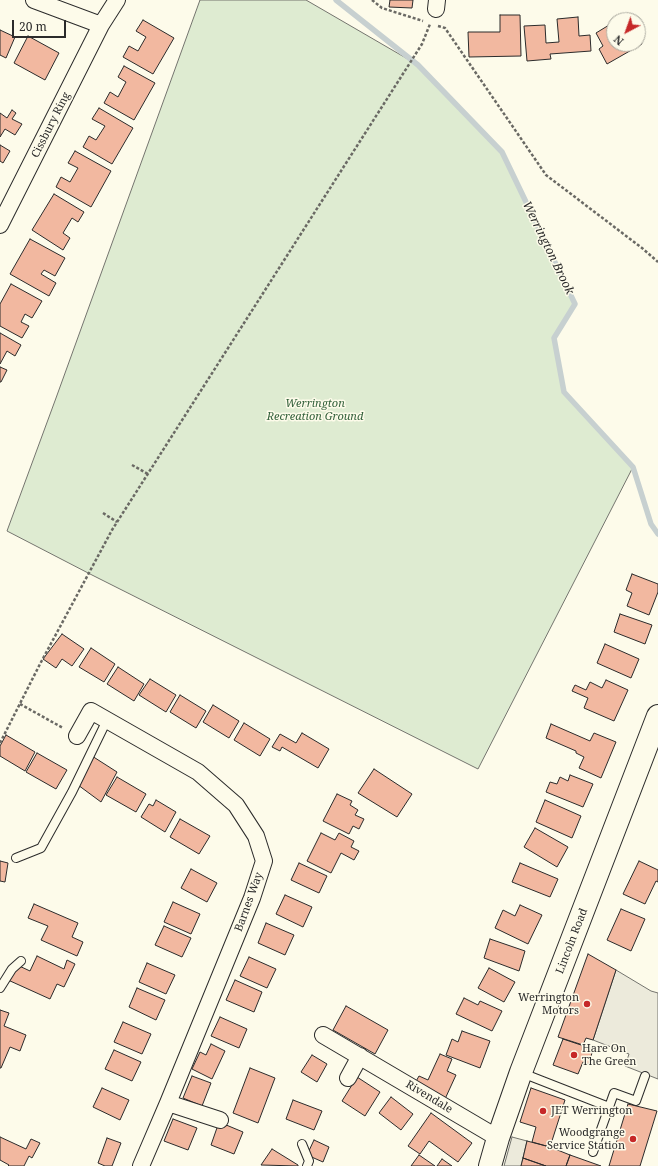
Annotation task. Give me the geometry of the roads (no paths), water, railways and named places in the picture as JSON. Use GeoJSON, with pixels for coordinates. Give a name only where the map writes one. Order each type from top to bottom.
{"type":"FeatureCollection","features":[{"type":"Feature","properties":{"kind":"street"},"geometry":{"type":"LineString","coordinates":[[34,0],[102,25]]}},
{"type":"Feature","properties":{"kind":"street","name":"Cissbury Ring"},"geometry":{"type":"LineString","coordinates":[[0,225],[102,25],[117,0]]}},
{"type":"Feature","properties":{"kind":"street","name":"Barnes Way"},"geometry":{"type":"LineString","coordinates":[[77,736],[91,711],[198,772],[236,805],[256,836],[264,861],[252,898],[168,1104],[141,1166]]}},
{"type":"Feature","properties":{"kind":"street","name":"Lincoln Road"},"geometry":{"type":"LineString","coordinates":[[490,1166],[521,1072],[658,716]]}},
{"type":"Feature","properties":{"kind":"street","name":"Rivendale"},"geometry":{"type":"LineString","coordinates":[[323,1035],[498,1138]]}},
{"type":"Feature","properties":{"kind":"street"},"geometry":{"type":"LineString","coordinates":[[348,1078],[360,1056]]}},
{"type":"Feature","properties":{"kind":"street"},"geometry":{"type":"LineString","coordinates":[[168,1104],[220,1120]]}},
{"type":"Feature","properties":{"kind":"lane"},"geometry":{"type":"LineString","coordinates":[[16,858],[41,848],[72,792],[107,720]]}},
{"type":"Feature","properties":{"kind":"lane"},"geometry":{"type":"LineString","coordinates":[[0,988],[12,969],[21,961]]}},
{"type":"Feature","properties":{"kind":"lane"},"geometry":{"type":"LineString","coordinates":[[521,1072],[609,1107]]}},
{"type":"Feature","properties":{"kind":"lane"},"geometry":{"type":"LineString","coordinates":[[593,1152],[614,1093],[636,1101],[645,1076]]}},
{"type":"Feature","properties":{"kind":"lane"},"geometry":{"type":"LineString","coordinates":[[302,1144],[309,1161],[307,1166]]}},
{"type":"Feature","properties":{"kind":"waterway","name":"Werrington Brook"},"geometry":{"type":"LineString","coordinates":[[336,0],[418,65],[502,152],[575,304],[554,338],[564,392],[633,467],[651,524],[658,534]]}},
{"type":"Feature","properties":{"kind":"place","name":"Werrington Motors"},"geometry":{"type":"Point","coordinates":[587,1004]}},
{"type":"Feature","properties":{"kind":"place","name":"Hare On The Green"},"geometry":{"type":"Point","coordinates":[574,1055]}},
{"type":"Feature","properties":{"kind":"place","name":"JET Werrington"},"geometry":{"type":"Point","coordinates":[543,1111]}},
{"type":"Feature","properties":{"kind":"place","name":"Woodgrange Service Station"},"geometry":{"type":"Point","coordinates":[633,1139]}},
{"type":"Feature","properties":{"kind":"park label","name":"Werrington Recreation Ground"},"geometry":{"type":"Point","coordinates":[315,410]}}]}
